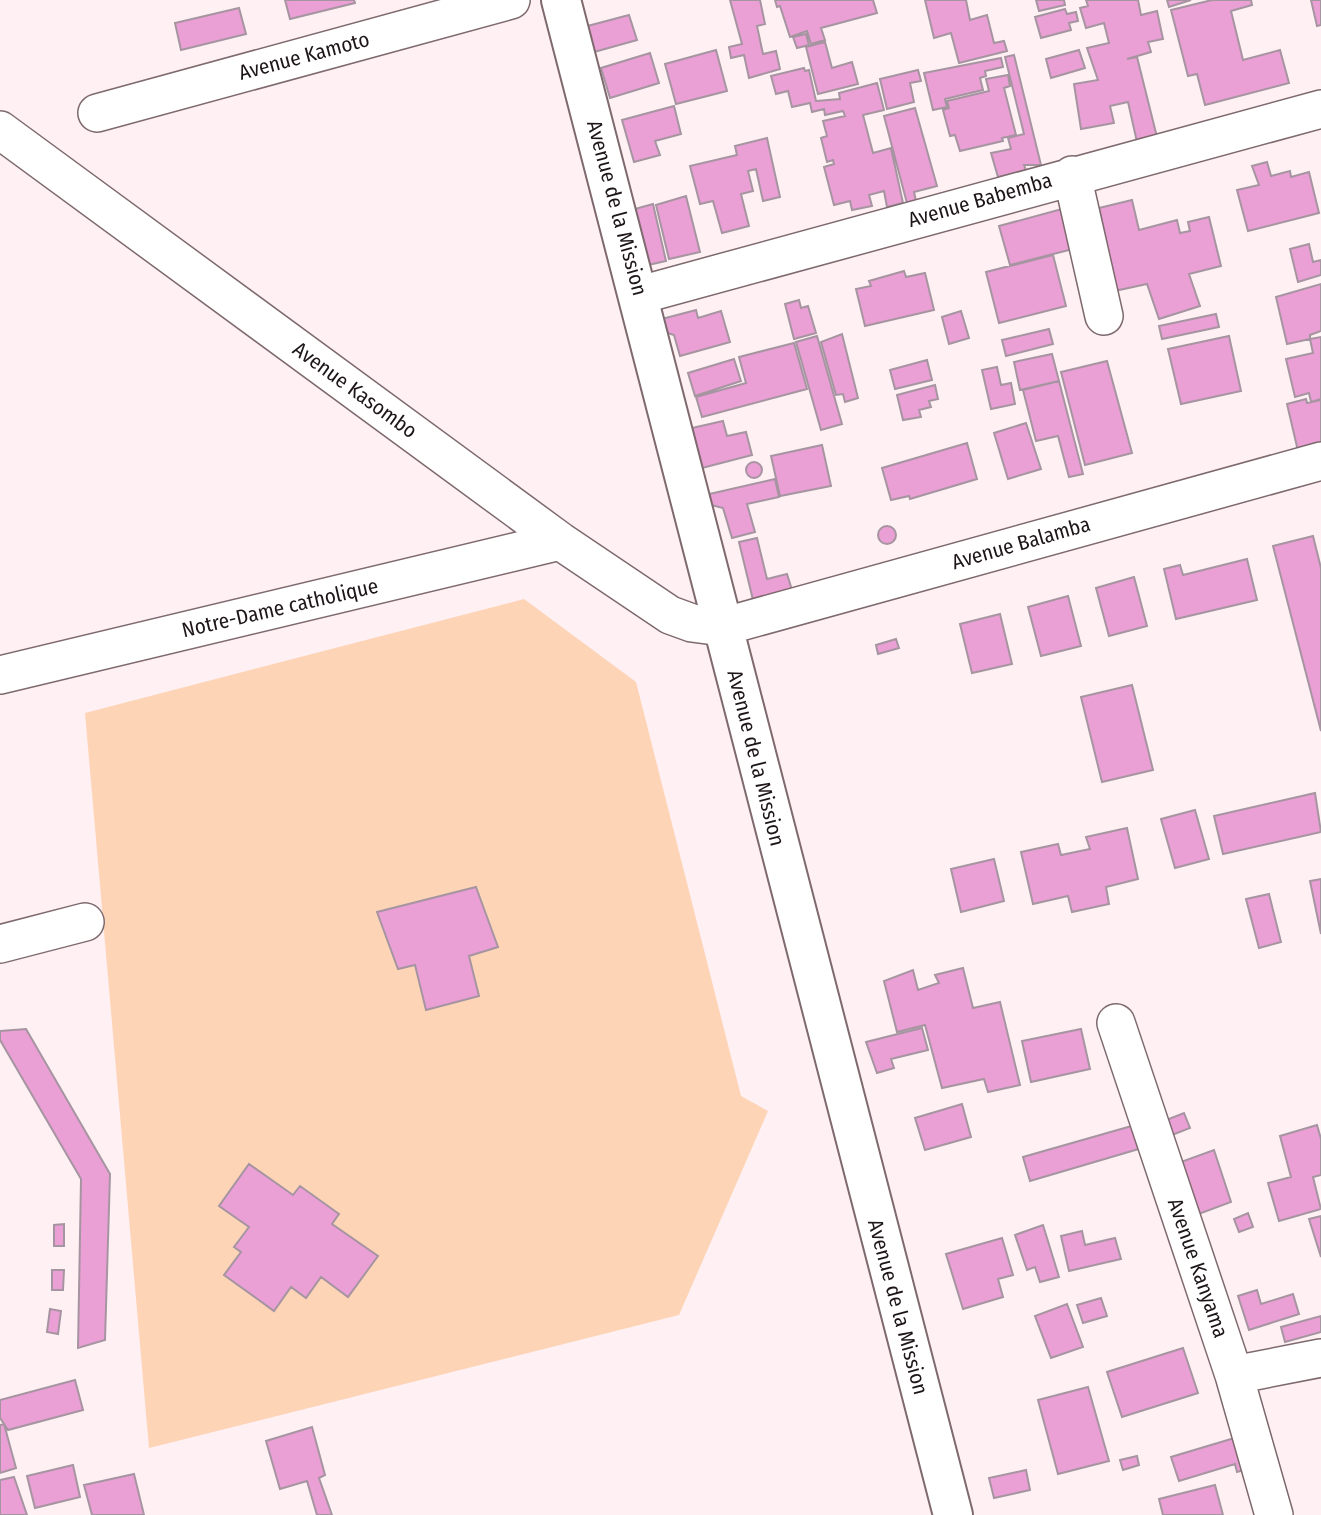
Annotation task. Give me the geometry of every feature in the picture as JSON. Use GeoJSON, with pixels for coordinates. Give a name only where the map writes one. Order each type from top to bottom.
{"type":"FeatureCollection","features":[{"type":"Feature","properties":{"kind":"street","name":"Avenue Kamoto"},"geometry":{"type":"LineString","coordinates":[[97,113],[511,0]]}},
{"type":"Feature","properties":{"kind":"street","name":"Avenue de la Mission"},"geometry":{"type":"LineString","coordinates":[[561,0],[640,295],[722,627],[953,1515]]}},
{"type":"Feature","properties":{"kind":"street","name":"Avenue Babemba"},"geometry":{"type":"LineString","coordinates":[[640,295],[1072,175],[1321,110]]}},
{"type":"Feature","properties":{"kind":"street","name":"Avenue Kasombo"},"geometry":{"type":"LineString","coordinates":[[0,130],[560,541],[670,615],[692,623],[722,627]]}},
{"type":"Feature","properties":{"kind":"street"},"geometry":{"type":"LineString","coordinates":[[1072,175],[1104,316]]}},
{"type":"Feature","properties":{"kind":"street","name":"Avenue Balamba"},"geometry":{"type":"LineString","coordinates":[[722,627],[1321,461]]}},
{"type":"Feature","properties":{"kind":"street","name":"Notre-Dame catholique"},"geometry":{"type":"LineString","coordinates":[[0,675],[560,541]]}},
{"type":"Feature","properties":{"kind":"street"},"geometry":{"type":"LineString","coordinates":[[0,944],[85,922]]}},
{"type":"Feature","properties":{"kind":"street","name":"Avenue Kanyama"},"geometry":{"type":"LineString","coordinates":[[1116,1023],[1234,1376],[1275,1515]]}},
{"type":"Feature","properties":{"kind":"street"},"geometry":{"type":"LineString","coordinates":[[1234,1376],[1321,1358]]}},
{"type":"Feature","properties":{"kind":"shaded area"},"geometry":{"type":"Polygon","coordinates":[[[524,599],[636,682],[741,1096],[768,1111],[679,1315],[149,1448],[85,713],[524,599]]]}},
{"type":"Feature","properties":{"kind":"building"},"geometry":{"type":"Polygon","coordinates":[[[285,0],[354,0],[355,3],[290,19],[285,0]]]}},
{"type":"Feature","properties":{"kind":"building"},"geometry":{"type":"Polygon","coordinates":[[[730,0],[760,0],[765,24],[757,26],[763,54],[776,51],[780,69],[749,78],[744,55],[731,58],[729,47],[742,44],[730,0]]]}},
{"type":"Feature","properties":{"kind":"building"},"geometry":{"type":"Polygon","coordinates":[[[775,0],[873,0],[877,13],[821,28],[825,40],[811,44],[807,31],[790,37],[780,6],[777,7],[775,0]]]}},
{"type":"Feature","properties":{"kind":"building"},"geometry":{"type":"Polygon","coordinates":[[[925,0],[966,0],[970,20],[987,15],[994,43],[1004,41],[1007,51],[959,63],[951,33],[934,38],[925,0]]]}},
{"type":"Feature","properties":{"kind":"building"},"geometry":{"type":"Polygon","coordinates":[[[1036,0],[1064,0],[1065,5],[1039,11],[1036,0]]]}},
{"type":"Feature","properties":{"kind":"building"},"geometry":{"type":"Polygon","coordinates":[[[1086,0],[1138,0],[1141,15],[1157,11],[1163,39],[1148,42],[1151,52],[1127,59],[1137,57],[1157,137],[1137,142],[1128,102],[1110,106],[1114,123],[1081,129],[1074,84],[1098,80],[1087,48],[1109,43],[1104,23],[1086,28],[1080,8],[1088,6],[1086,0]]]}},
{"type":"Feature","properties":{"kind":"building"},"geometry":{"type":"Polygon","coordinates":[[[1167,0],[1191,0],[1169,7],[1167,0]]]}},
{"type":"Feature","properties":{"kind":"building"},"geometry":{"type":"Polygon","coordinates":[[[1212,0],[1251,0],[1252,5],[1231,11],[1243,60],[1280,50],[1289,83],[1205,105],[1197,74],[1188,76],[1171,10],[1212,0]]]}},
{"type":"Feature","properties":{"kind":"building"},"geometry":{"type":"Polygon","coordinates":[[[1311,0],[1321,0],[1321,25],[1317,26],[1311,0]]]}},
{"type":"Feature","properties":{"kind":"building"},"geometry":{"type":"Polygon","coordinates":[[[239,8],[246,34],[181,50],[175,23],[239,8]]]}},
{"type":"Feature","properties":{"kind":"building"},"geometry":{"type":"Polygon","coordinates":[[[1065,9],[1067,14],[1076,12],[1078,21],[1069,23],[1071,30],[1041,38],[1035,17],[1065,9]]]}},
{"type":"Feature","properties":{"kind":"building"},"geometry":{"type":"Polygon","coordinates":[[[629,15],[637,40],[587,54],[580,28],[629,15]]]}},
{"type":"Feature","properties":{"kind":"building"},"geometry":{"type":"Polygon","coordinates":[[[806,34],[809,45],[797,48],[793,37],[806,34]]]}},
{"type":"Feature","properties":{"kind":"building"},"geometry":{"type":"Polygon","coordinates":[[[825,42],[832,68],[852,62],[858,84],[818,94],[806,47],[825,42]]]}},
{"type":"Feature","properties":{"kind":"building"},"geometry":{"type":"Polygon","coordinates":[[[716,50],[727,91],[676,104],[665,64],[716,50]]]}},
{"type":"Feature","properties":{"kind":"building"},"geometry":{"type":"Polygon","coordinates":[[[1079,50],[1085,68],[1051,78],[1046,59],[1079,50]]]}},
{"type":"Feature","properties":{"kind":"building"},"geometry":{"type":"Polygon","coordinates":[[[650,53],[659,83],[610,98],[601,68],[650,53]]]}},
{"type":"Feature","properties":{"kind":"building"},"geometry":{"type":"Polygon","coordinates":[[[1014,55],[1041,165],[1024,165],[1026,170],[998,177],[991,153],[1011,149],[1008,138],[1024,134],[1005,57],[1014,55]]]}},
{"type":"Feature","properties":{"kind":"building"},"geometry":{"type":"Polygon","coordinates":[[[1001,58],[1003,67],[985,71],[986,76],[980,78],[983,90],[945,99],[947,107],[933,110],[924,73],[1001,58]]]}},
{"type":"Feature","properties":{"kind":"building"},"geometry":{"type":"Polygon","coordinates":[[[804,68],[805,71],[809,70],[816,101],[840,99],[839,93],[877,83],[884,110],[863,115],[873,153],[891,148],[903,203],[887,207],[884,191],[869,195],[872,206],[852,210],[850,201],[834,205],[824,167],[834,164],[833,160],[827,162],[821,138],[827,136],[823,121],[845,116],[843,111],[825,115],[824,109],[812,112],[810,103],[792,107],[788,91],[776,94],[771,76],[804,68]]]}},
{"type":"Feature","properties":{"kind":"building"},"geometry":{"type":"Polygon","coordinates":[[[918,70],[921,81],[910,83],[914,102],[887,109],[880,79],[918,70]]]}},
{"type":"Feature","properties":{"kind":"building"},"geometry":{"type":"Polygon","coordinates":[[[1008,75],[1010,86],[1004,88],[1016,135],[1002,138],[1003,141],[960,151],[955,135],[950,136],[943,110],[949,108],[947,101],[989,91],[986,79],[1008,75]]]}},
{"type":"Feature","properties":{"kind":"building"},"geometry":{"type":"Polygon","coordinates":[[[674,106],[681,134],[655,141],[660,155],[634,162],[622,120],[674,106]]]}},
{"type":"Feature","properties":{"kind":"building"},"geometry":{"type":"Polygon","coordinates":[[[915,108],[937,186],[914,192],[917,205],[908,207],[884,116],[915,108]]]}},
{"type":"Feature","properties":{"kind":"building"},"geometry":{"type":"Polygon","coordinates":[[[767,138],[780,197],[763,201],[756,169],[748,171],[753,191],[741,194],[749,226],[722,233],[713,201],[700,204],[690,166],[737,155],[735,146],[767,138]]]}},
{"type":"Feature","properties":{"kind":"building"},"geometry":{"type":"Polygon","coordinates":[[[1267,162],[1271,176],[1290,171],[1291,177],[1309,172],[1319,213],[1248,231],[1237,190],[1259,185],[1252,166],[1267,162]]]}},
{"type":"Feature","properties":{"kind":"building"},"geometry":{"type":"Polygon","coordinates":[[[686,196],[700,252],[669,259],[656,205],[686,196]]]}},
{"type":"Feature","properties":{"kind":"building"},"geometry":{"type":"Polygon","coordinates":[[[1132,200],[1139,230],[1177,220],[1180,233],[1190,231],[1188,222],[1209,217],[1221,266],[1189,274],[1200,306],[1159,319],[1147,284],[1110,292],[1107,280],[1114,278],[1099,208],[1132,200]]]}},
{"type":"Feature","properties":{"kind":"building"},"geometry":{"type":"Polygon","coordinates":[[[653,204],[666,261],[648,265],[635,209],[653,204]]]}},
{"type":"Feature","properties":{"kind":"building"},"geometry":{"type":"Polygon","coordinates":[[[1062,209],[1073,249],[1010,265],[999,226],[1062,209]]]}},
{"type":"Feature","properties":{"kind":"building"},"geometry":{"type":"Polygon","coordinates":[[[1309,244],[1313,262],[1321,260],[1321,275],[1298,282],[1290,249],[1309,244]]]}},
{"type":"Feature","properties":{"kind":"building"},"geometry":{"type":"Polygon","coordinates":[[[1053,255],[1066,306],[999,323],[986,272],[1053,255]]]}},
{"type":"Feature","properties":{"kind":"building"},"geometry":{"type":"Polygon","coordinates":[[[904,271],[906,277],[925,273],[934,310],[865,326],[856,289],[871,286],[869,281],[904,271]]]}},
{"type":"Feature","properties":{"kind":"building"},"geometry":{"type":"Polygon","coordinates":[[[1321,284],[1321,331],[1310,335],[1310,339],[1287,344],[1276,297],[1321,284]]]}},
{"type":"Feature","properties":{"kind":"building"},"geometry":{"type":"Polygon","coordinates":[[[799,300],[801,308],[808,306],[816,333],[794,339],[785,304],[799,300]]]}},
{"type":"Feature","properties":{"kind":"building"},"geometry":{"type":"Polygon","coordinates":[[[696,310],[698,318],[721,311],[730,342],[680,356],[674,335],[661,331],[658,320],[696,310]]]}},
{"type":"Feature","properties":{"kind":"building"},"geometry":{"type":"Polygon","coordinates":[[[961,311],[969,338],[949,344],[942,317],[961,311]]]}},
{"type":"Feature","properties":{"kind":"building"},"geometry":{"type":"Polygon","coordinates":[[[1216,314],[1219,327],[1162,339],[1159,326],[1216,314]]]}},
{"type":"Feature","properties":{"kind":"building"},"geometry":{"type":"Polygon","coordinates":[[[1049,329],[1053,344],[1006,356],[1002,340],[1049,329]]]}},
{"type":"Feature","properties":{"kind":"building"},"geometry":{"type":"Polygon","coordinates":[[[842,334],[858,398],[845,402],[843,394],[836,395],[821,342],[842,334]]]}},
{"type":"Feature","properties":{"kind":"building"},"geometry":{"type":"Polygon","coordinates":[[[817,336],[842,424],[821,430],[796,342],[817,336]]]}},
{"type":"Feature","properties":{"kind":"building"},"geometry":{"type":"Polygon","coordinates":[[[1229,336],[1241,391],[1181,404],[1168,349],[1229,336]]]}},
{"type":"Feature","properties":{"kind":"building"},"geometry":{"type":"Polygon","coordinates":[[[1321,337],[1321,399],[1311,402],[1309,393],[1295,397],[1286,359],[1313,353],[1310,339],[1321,337]]]}},
{"type":"Feature","properties":{"kind":"building"},"geometry":{"type":"Polygon","coordinates":[[[794,343],[807,389],[702,417],[696,397],[746,383],[739,357],[794,343]]]}},
{"type":"Feature","properties":{"kind":"building"},"geometry":{"type":"Polygon","coordinates":[[[1052,354],[1059,381],[1020,390],[1014,362],[1052,354]]]}},
{"type":"Feature","properties":{"kind":"building"},"geometry":{"type":"Polygon","coordinates":[[[734,359],[741,381],[695,396],[688,373],[734,359]]]}},
{"type":"Feature","properties":{"kind":"building"},"geometry":{"type":"Polygon","coordinates":[[[927,360],[932,380],[895,389],[890,370],[927,360]]]}},
{"type":"Feature","properties":{"kind":"building"},"geometry":{"type":"Polygon","coordinates":[[[1107,361],[1132,453],[1085,465],[1061,372],[1107,361]]]}},
{"type":"Feature","properties":{"kind":"building"},"geometry":{"type":"Polygon","coordinates":[[[997,367],[1001,385],[1011,383],[1015,404],[991,409],[982,370],[997,367]]]}},
{"type":"Feature","properties":{"kind":"building"},"geometry":{"type":"Polygon","coordinates":[[[1059,381],[1083,474],[1069,477],[1058,436],[1036,441],[1023,390],[1059,381]]]}},
{"type":"Feature","properties":{"kind":"building"},"geometry":{"type":"Polygon","coordinates":[[[935,385],[938,399],[929,401],[931,407],[919,410],[921,417],[903,420],[897,395],[935,385]]]}},
{"type":"Feature","properties":{"kind":"building"},"geometry":{"type":"Polygon","coordinates":[[[1306,399],[1307,403],[1321,400],[1321,447],[1298,451],[1287,404],[1306,399]]]}},
{"type":"Feature","properties":{"kind":"building"},"geometry":{"type":"Polygon","coordinates":[[[723,421],[727,436],[746,432],[752,455],[702,468],[692,428],[723,421]]]}},
{"type":"Feature","properties":{"kind":"building"},"geometry":{"type":"Polygon","coordinates":[[[1026,423],[1041,469],[1008,479],[994,433],[1026,423]]]}},
{"type":"Feature","properties":{"kind":"building"},"geometry":{"type":"Polygon","coordinates":[[[967,443],[977,479],[910,499],[909,496],[891,500],[882,468],[967,443]]]}},
{"type":"Feature","properties":{"kind":"building"},"geometry":{"type":"Polygon","coordinates":[[[822,445],[831,486],[780,496],[771,456],[822,445]]]}},
{"type":"Feature","properties":{"kind":"building"},"geometry":{"type":"Polygon","coordinates":[[[754,462],[760,464],[760,476],[754,478],[748,476],[746,470],[748,464],[754,462]]]}},
{"type":"Feature","properties":{"kind":"building"},"geometry":{"type":"Polygon","coordinates":[[[775,479],[779,497],[747,504],[755,532],[732,538],[723,508],[707,504],[705,495],[775,479]]]}},
{"type":"Feature","properties":{"kind":"building"},"geometry":{"type":"Polygon","coordinates":[[[883,526],[891,526],[896,535],[894,542],[883,544],[878,539],[878,531],[883,526]]]}},
{"type":"Feature","properties":{"kind":"building"},"geometry":{"type":"Polygon","coordinates":[[[1313,536],[1321,568],[1321,731],[1273,546],[1313,536]]]}},
{"type":"Feature","properties":{"kind":"building"},"geometry":{"type":"Polygon","coordinates":[[[757,538],[767,579],[787,574],[792,590],[753,600],[739,542],[757,538]]]}},
{"type":"Feature","properties":{"kind":"building"},"geometry":{"type":"Polygon","coordinates":[[[1247,559],[1257,600],[1176,619],[1164,569],[1180,565],[1183,575],[1247,559]]]}},
{"type":"Feature","properties":{"kind":"building"},"geometry":{"type":"Polygon","coordinates":[[[1134,577],[1147,626],[1109,636],[1096,588],[1134,577]]]}},
{"type":"Feature","properties":{"kind":"building"},"geometry":{"type":"Polygon","coordinates":[[[1068,596],[1081,646],[1041,656],[1028,607],[1068,596]]]}},
{"type":"Feature","properties":{"kind":"building"},"geometry":{"type":"Polygon","coordinates":[[[1000,614],[1012,664],[972,673],[960,624],[1000,614]]]}},
{"type":"Feature","properties":{"kind":"building"},"geometry":{"type":"Polygon","coordinates":[[[896,639],[899,648],[878,654],[876,645],[896,639]]]}},
{"type":"Feature","properties":{"kind":"building"},"geometry":{"type":"Polygon","coordinates":[[[1132,685],[1153,770],[1102,782],[1081,697],[1132,685]]]}},
{"type":"Feature","properties":{"kind":"building"},"geometry":{"type":"Polygon","coordinates":[[[1315,793],[1321,832],[1223,854],[1214,816],[1315,793]]]}},
{"type":"Feature","properties":{"kind":"building"},"geometry":{"type":"Polygon","coordinates":[[[1195,810],[1209,859],[1175,868],[1161,819],[1195,810]]]}},
{"type":"Feature","properties":{"kind":"building"},"geometry":{"type":"Polygon","coordinates":[[[1127,828],[1138,879],[1106,887],[1109,904],[1072,912],[1068,896],[1033,904],[1021,852],[1058,844],[1061,855],[1090,849],[1086,837],[1127,828]]]}},
{"type":"Feature","properties":{"kind":"building"},"geometry":{"type":"Polygon","coordinates":[[[994,859],[1004,901],[961,912],[951,869],[994,859]]]}},
{"type":"Feature","properties":{"kind":"building"},"geometry":{"type":"Polygon","coordinates":[[[1321,879],[1321,934],[1310,881],[1321,879]]]}},
{"type":"Feature","properties":{"kind":"building"},"geometry":{"type":"Polygon","coordinates":[[[476,887],[498,947],[469,956],[479,996],[426,1010],[415,965],[398,969],[377,912],[476,887]]]}},
{"type":"Feature","properties":{"kind":"building"},"geometry":{"type":"Polygon","coordinates":[[[1269,894],[1281,942],[1259,948],[1246,899],[1269,894]]]}},
{"type":"Feature","properties":{"kind":"building"},"geometry":{"type":"Polygon","coordinates":[[[963,968],[973,1008],[1000,1002],[1020,1085],[988,1092],[984,1079],[942,1088],[925,1025],[897,1032],[884,981],[913,970],[918,990],[939,983],[935,975],[963,968]]]}},
{"type":"Feature","properties":{"kind":"building"},"geometry":{"type":"Polygon","coordinates":[[[922,1028],[928,1050],[891,1059],[894,1068],[877,1073],[866,1042],[922,1028]]]}},
{"type":"Feature","properties":{"kind":"building"},"geometry":{"type":"Polygon","coordinates":[[[26,1029],[110,1174],[105,1340],[78,1348],[81,1179],[0,1040],[0,1031],[26,1029]]]}},
{"type":"Feature","properties":{"kind":"building"},"geometry":{"type":"Polygon","coordinates":[[[1081,1029],[1090,1069],[1031,1082],[1022,1041],[1081,1029]]]}},
{"type":"Feature","properties":{"kind":"building"},"geometry":{"type":"Polygon","coordinates":[[[962,1104],[971,1137],[925,1150],[915,1118],[962,1104]]]}},
{"type":"Feature","properties":{"kind":"building"},"geometry":{"type":"Polygon","coordinates":[[[1184,1113],[1190,1128],[1167,1137],[1161,1122],[1184,1113]]]}},
{"type":"Feature","properties":{"kind":"building"},"geometry":{"type":"Polygon","coordinates":[[[1135,1125],[1142,1148],[1030,1181],[1023,1157],[1135,1125]]]}},
{"type":"Feature","properties":{"kind":"building"},"geometry":{"type":"Polygon","coordinates":[[[1317,1125],[1321,1139],[1321,1175],[1313,1177],[1321,1209],[1279,1221],[1268,1183],[1291,1177],[1280,1136],[1317,1125]]]}},
{"type":"Feature","properties":{"kind":"building"},"geometry":{"type":"Polygon","coordinates":[[[1214,1150],[1231,1202],[1196,1215],[1178,1163],[1214,1150]]]}},
{"type":"Feature","properties":{"kind":"building"},"geometry":{"type":"Polygon","coordinates":[[[249,1164],[293,1195],[300,1186],[339,1214],[332,1224],[378,1256],[348,1297],[321,1277],[306,1298],[291,1287],[274,1311],[224,1275],[241,1252],[234,1247],[249,1227],[219,1206],[249,1164]]]}},
{"type":"Feature","properties":{"kind":"building"},"geometry":{"type":"Polygon","coordinates":[[[1248,1213],[1253,1227],[1239,1232],[1234,1219],[1248,1213]]]}},
{"type":"Feature","properties":{"kind":"building"},"geometry":{"type":"Polygon","coordinates":[[[1321,1216],[1321,1257],[1309,1219],[1321,1216]]]}},
{"type":"Feature","properties":{"kind":"building"},"geometry":{"type":"Polygon","coordinates":[[[64,1224],[64,1246],[54,1246],[54,1225],[64,1224]]]}},
{"type":"Feature","properties":{"kind":"building"},"geometry":{"type":"Polygon","coordinates":[[[1043,1225],[1059,1277],[1040,1282],[1035,1267],[1027,1270],[1015,1235],[1043,1225]]]}},
{"type":"Feature","properties":{"kind":"building"},"geometry":{"type":"Polygon","coordinates":[[[1082,1231],[1085,1245],[1115,1238],[1121,1259],[1069,1271],[1061,1236],[1082,1231]]]}},
{"type":"Feature","properties":{"kind":"building"},"geometry":{"type":"Polygon","coordinates":[[[1002,1238],[1013,1275],[998,1279],[1003,1297],[963,1309],[946,1254],[1002,1238]]]}},
{"type":"Feature","properties":{"kind":"building"},"geometry":{"type":"Polygon","coordinates":[[[52,1270],[64,1270],[63,1290],[52,1290],[52,1270]]]}},
{"type":"Feature","properties":{"kind":"building"},"geometry":{"type":"Polygon","coordinates":[[[1257,1290],[1261,1304],[1293,1294],[1299,1314],[1249,1330],[1238,1296],[1257,1290]]]}},
{"type":"Feature","properties":{"kind":"building"},"geometry":{"type":"Polygon","coordinates":[[[1101,1298],[1107,1316],[1083,1323],[1077,1305],[1101,1298]]]}},
{"type":"Feature","properties":{"kind":"building"},"geometry":{"type":"Polygon","coordinates":[[[1067,1304],[1083,1347],[1051,1358],[1035,1316],[1067,1304]]]}},
{"type":"Feature","properties":{"kind":"building"},"geometry":{"type":"Polygon","coordinates":[[[50,1309],[61,1311],[58,1334],[47,1332],[50,1309]]]}},
{"type":"Feature","properties":{"kind":"building"},"geometry":{"type":"Polygon","coordinates":[[[1321,1316],[1321,1332],[1285,1342],[1281,1327],[1321,1316]]]}},
{"type":"Feature","properties":{"kind":"building"},"geometry":{"type":"Polygon","coordinates":[[[1183,1348],[1198,1393],[1122,1417],[1107,1372],[1183,1348]]]}},
{"type":"Feature","properties":{"kind":"building"},"geometry":{"type":"Polygon","coordinates":[[[75,1380],[83,1410],[8,1430],[0,1418],[0,1400],[75,1380]]]}},
{"type":"Feature","properties":{"kind":"building"},"geometry":{"type":"Polygon","coordinates":[[[1088,1387],[1109,1461],[1058,1474],[1038,1400],[1088,1387]]]}},
{"type":"Feature","properties":{"kind":"building"},"geometry":{"type":"Polygon","coordinates":[[[4,1424],[16,1468],[0,1473],[0,1425],[4,1424]]]}},
{"type":"Feature","properties":{"kind":"building"},"geometry":{"type":"Polygon","coordinates":[[[312,1427],[325,1475],[319,1478],[332,1515],[317,1515],[307,1481],[280,1489],[266,1441],[312,1427]]]}},
{"type":"Feature","properties":{"kind":"building"},"geometry":{"type":"Polygon","coordinates":[[[1241,1436],[1251,1468],[1237,1472],[1235,1464],[1179,1481],[1171,1457],[1241,1436]]]}},
{"type":"Feature","properties":{"kind":"building"},"geometry":{"type":"Polygon","coordinates":[[[1137,1456],[1139,1465],[1123,1470],[1120,1460],[1137,1456]]]}},
{"type":"Feature","properties":{"kind":"building"},"geometry":{"type":"Polygon","coordinates":[[[73,1465],[80,1497],[35,1508],[27,1476],[73,1465]]]}},
{"type":"Feature","properties":{"kind":"building"},"geometry":{"type":"Polygon","coordinates":[[[1026,1470],[1030,1490],[994,1498],[989,1478],[1026,1470]]]}},
{"type":"Feature","properties":{"kind":"building"},"geometry":{"type":"Polygon","coordinates":[[[134,1474],[144,1515],[92,1515],[84,1485],[134,1474]]]}},
{"type":"Feature","properties":{"kind":"building"},"geometry":{"type":"Polygon","coordinates":[[[14,1477],[27,1515],[0,1515],[0,1480],[14,1477]]]}},
{"type":"Feature","properties":{"kind":"building"},"geometry":{"type":"Polygon","coordinates":[[[1215,1485],[1223,1515],[1163,1515],[1159,1499],[1215,1485]]]}}]}
